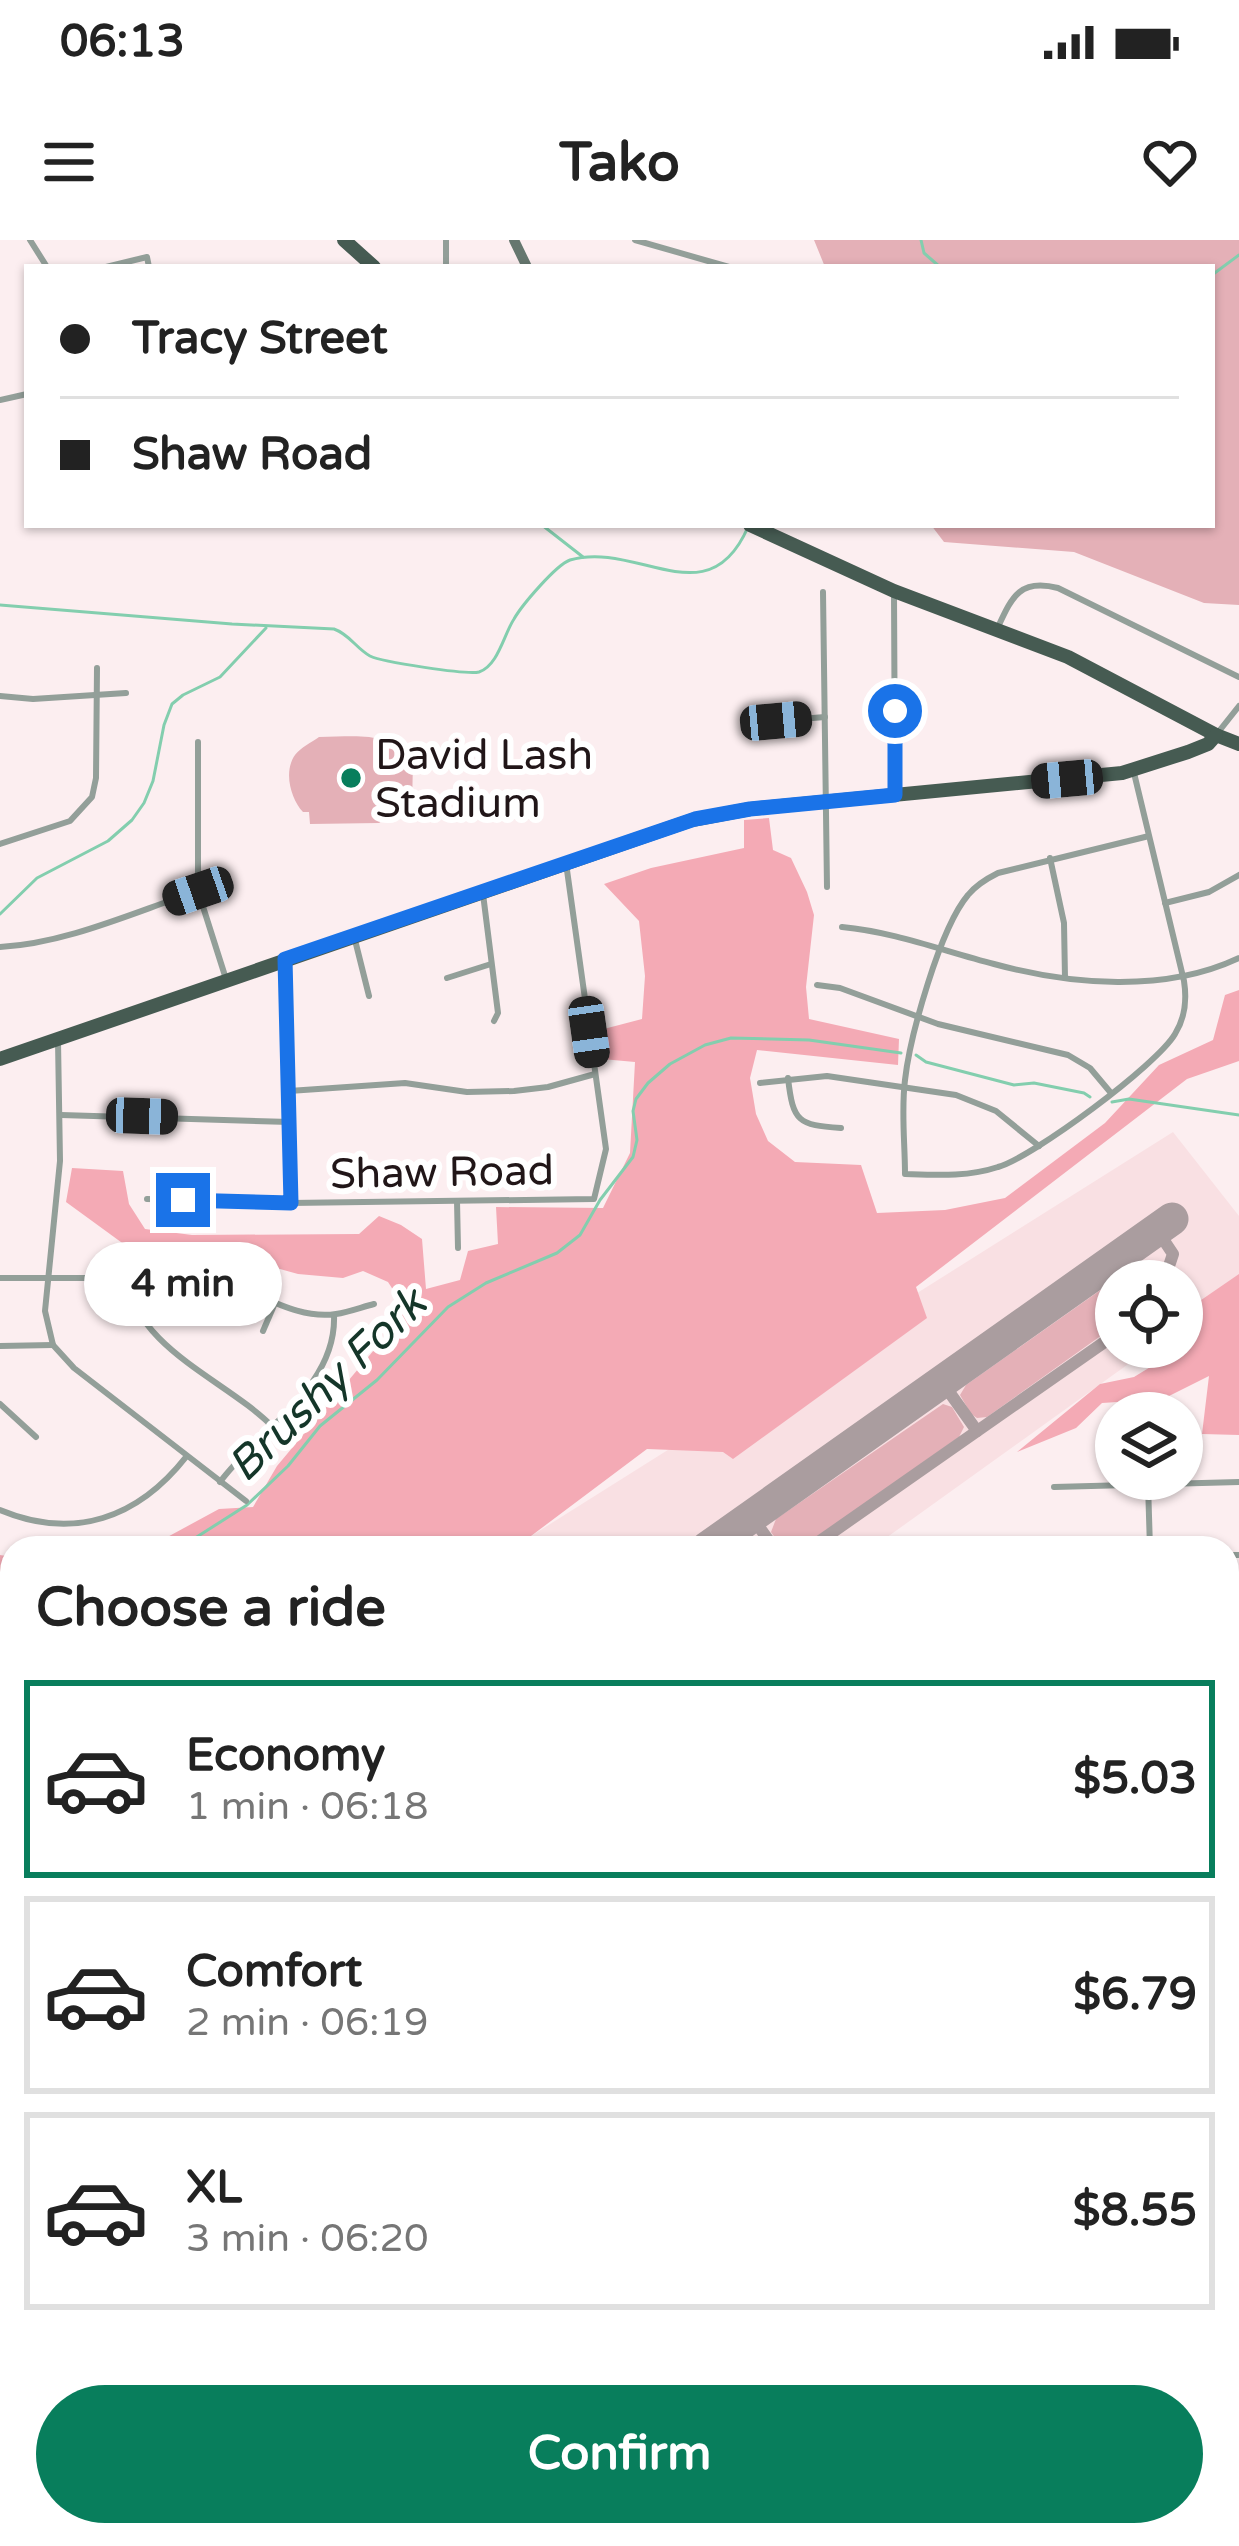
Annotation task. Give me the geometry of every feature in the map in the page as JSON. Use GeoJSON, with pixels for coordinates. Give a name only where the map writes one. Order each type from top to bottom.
{"type":"FeatureCollection","features":[{"type":"Feature","properties":{"kind":"main road"},"geometry":{"type":"LineString","coordinates":[[344,240],[371,264]]}},
{"type":"Feature","properties":{"kind":"main road"},"geometry":{"type":"LineString","coordinates":[[757,528],[894,591],[1068,657],[1239,747]]}},
{"type":"Feature","properties":{"kind":"main road"},"geometry":{"type":"LineString","coordinates":[[1190,720],[1196,749]]}},
{"type":"Feature","properties":{"kind":"main road"},"geometry":{"type":"LineString","coordinates":[[0,1059],[708,815],[1133,770],[1208,744],[1216,735]]}},
{"type":"Feature","properties":{"kind":"main road"},"geometry":{"type":"LineString","coordinates":[[1196,749],[1239,747]]}},
{"type":"Feature","properties":{"kind":"street"},"geometry":{"type":"LineString","coordinates":[[635,240],[719,264]]}},
{"type":"Feature","properties":{"kind":"street"},"geometry":{"type":"LineString","coordinates":[[118,264],[147,257],[148,264]]}},
{"type":"Feature","properties":{"kind":"street"},"geometry":{"type":"LineString","coordinates":[[996,631],[1019,592],[1043,584],[1239,677]]}},
{"type":"Feature","properties":{"kind":"street"},"geometry":{"type":"LineString","coordinates":[[894,591],[895,795]]}},
{"type":"Feature","properties":{"kind":"street"},"geometry":{"type":"LineString","coordinates":[[823,592],[827,887]]}},
{"type":"Feature","properties":{"kind":"street"},"geometry":{"type":"LineString","coordinates":[[0,844],[70,820],[90,800],[96,778],[97,668]]}},
{"type":"Feature","properties":{"kind":"street"},"geometry":{"type":"LineString","coordinates":[[0,697],[126,693]]}},
{"type":"Feature","properties":{"kind":"street"},"geometry":{"type":"LineString","coordinates":[[1216,735],[1239,706]]}},
{"type":"Feature","properties":{"kind":"street"},"geometry":{"type":"LineString","coordinates":[[776,721],[825,717]]}},
{"type":"Feature","properties":{"kind":"street"},"geometry":{"type":"LineString","coordinates":[[198,742],[198,891],[226,979]]}},
{"type":"Feature","properties":{"kind":"street"},"geometry":{"type":"LineString","coordinates":[[1133,770],[1184,976],[1184,1010],[1176,1032],[1165,1048],[1111,1093],[1040,1147],[1010,1163],[982,1172],[905,1174],[904,1087],[917,1018],[957,910],[981,882],[998,873],[1149,836]]}},
{"type":"Feature","properties":{"kind":"street"},"geometry":{"type":"LineString","coordinates":[[1050,858],[1064,923],[1065,978]]}},
{"type":"Feature","properties":{"kind":"street"},"geometry":{"type":"LineString","coordinates":[[289,1091],[405,1083],[467,1092],[514,1091],[595,1074],[566,862]]}},
{"type":"Feature","properties":{"kind":"street"},"geometry":{"type":"LineString","coordinates":[[1166,903],[1209,892],[1239,875]]}},
{"type":"Feature","properties":{"kind":"street"},"geometry":{"type":"LineString","coordinates":[[0,947],[56,938],[198,891]]}},
{"type":"Feature","properties":{"kind":"street"},"geometry":{"type":"LineString","coordinates":[[482,891],[498,1012],[494,1021]]}},
{"type":"Feature","properties":{"kind":"street"},"geometry":{"type":"LineString","coordinates":[[842,927],[890,933],[997,965],[1065,978],[1105,981],[1184,976],[1239,958]]}},
{"type":"Feature","properties":{"kind":"street"},"geometry":{"type":"LineString","coordinates":[[354,935],[369,996]]}},
{"type":"Feature","properties":{"kind":"street"},"geometry":{"type":"LineString","coordinates":[[285,959],[291,1203]]}},
{"type":"Feature","properties":{"kind":"street"},"geometry":{"type":"LineString","coordinates":[[447,978],[491,964]]}},
{"type":"Feature","properties":{"kind":"street"},"geometry":{"type":"LineString","coordinates":[[817,985],[840,988],[917,1018],[1068,1055],[1090,1068],[1111,1093]]}},
{"type":"Feature","properties":{"kind":"street"},"geometry":{"type":"LineString","coordinates":[[58,1037],[60,1161],[46,1319],[53,1345],[74,1369],[245,1501]]}},
{"type":"Feature","properties":{"kind":"street","name":"Shaw Road"},"geometry":{"type":"LineString","coordinates":[[147,1199],[291,1203],[595,1199],[606,1150],[595,1074]]}},
{"type":"Feature","properties":{"kind":"street"},"geometry":{"type":"LineString","coordinates":[[760,1083],[826,1076],[956,1095],[1005,1117],[1040,1147]]}},
{"type":"Feature","properties":{"kind":"street"},"geometry":{"type":"LineString","coordinates":[[788,1078],[793,1112],[800,1120],[842,1128]]}},
{"type":"Feature","properties":{"kind":"street"},"geometry":{"type":"LineString","coordinates":[[61,1115],[290,1122]]}},
{"type":"Feature","properties":{"kind":"street"},"geometry":{"type":"LineString","coordinates":[[458,1201],[458,1248]]}},
{"type":"Feature","properties":{"kind":"street"},"geometry":{"type":"LineString","coordinates":[[125,1276],[134,1308],[152,1332],[274,1428]]}},
{"type":"Feature","properties":{"kind":"street"},"geometry":{"type":"LineString","coordinates":[[0,1278],[190,1277],[222,1280],[315,1314],[334,1315],[374,1304]]}},
{"type":"Feature","properties":{"kind":"street"},"geometry":{"type":"LineString","coordinates":[[263,1330],[275,1303]]}},
{"type":"Feature","properties":{"kind":"street"},"geometry":{"type":"LineString","coordinates":[[220,1482],[250,1446],[274,1428],[323,1363],[334,1332],[334,1315]]}},
{"type":"Feature","properties":{"kind":"street"},"geometry":{"type":"LineString","coordinates":[[0,1346],[53,1345]]}},
{"type":"Feature","properties":{"kind":"street"},"geometry":{"type":"LineString","coordinates":[[0,1404],[36,1437]]}},
{"type":"Feature","properties":{"kind":"street"},"geometry":{"type":"LineString","coordinates":[[0,1510],[42,1523],[94,1520],[145,1498],[186,1457]]}},
{"type":"Feature","properties":{"kind":"street"},"geometry":{"type":"LineString","coordinates":[[1203,1483],[1239,1482]]}},
{"type":"Feature","properties":{"kind":"street"},"geometry":{"type":"LineString","coordinates":[[1054,1487],[1095,1486]]}},
{"type":"Feature","properties":{"kind":"street"},"geometry":{"type":"LineString","coordinates":[[1148,1500],[1150,1536]]}},
{"type":"Feature","properties":{"kind":"shaded area"},"geometry":{"type":"Polygon","coordinates":[[[814,240],[1239,240],[1239,605],[1204,603],[1074,552],[944,542],[933,528],[1215,528],[1215,264],[824,264],[814,240]]]}},
{"type":"Feature","properties":{"kind":"shaded area","name":"David Lash Stadium"},"geometry":{"type":"Polygon","coordinates":[[[319,737],[370,737],[403,750],[413,760],[412,809],[379,823],[310,824],[309,812],[303,812],[295,800],[289,777],[297,752],[319,737]]]}},
{"type":"Feature","properties":{"kind":"shaded area"},"geometry":{"type":"Polygon","coordinates":[[[769,818],[773,850],[791,858],[807,892],[814,915],[806,987],[809,1019],[899,1039],[898,1065],[757,1050],[750,1078],[756,1114],[768,1141],[795,1162],[861,1165],[877,1213],[945,1210],[1005,1198],[1105,1123],[1159,1065],[1213,1040],[1225,995],[1239,990],[1239,1061],[1187,1079],[916,1287],[927,1318],[733,1459],[723,1452],[647,1449],[531,1536],[169,1536],[219,1509],[253,1507],[277,1466],[384,1338],[401,1302],[388,1282],[363,1271],[343,1278],[298,1274],[211,1250],[125,1245],[66,1202],[72,1168],[123,1171],[129,1204],[145,1229],[192,1235],[359,1234],[379,1216],[422,1239],[426,1289],[460,1280],[468,1251],[498,1244],[496,1207],[603,1208],[630,1153],[635,1062],[602,1059],[600,1030],[642,1019],[645,976],[639,921],[604,884],[651,868],[744,848],[744,820],[769,818]]]}},
{"type":"Feature","properties":{"kind":"shaded area"},"geometry":{"type":"Polygon","coordinates":[[[1173,1132],[1239,1216],[1239,1285],[1203,1311],[1203,1260],[1095,1260],[1095,1368],[1123,1368],[889,1536],[531,1536],[1173,1132]]]}},
{"type":"Feature","properties":{"kind":"shaded area"},"geometry":{"type":"Polygon","coordinates":[[[1239,1274],[1239,1435],[1203,1434],[1209,1376],[1177,1392],[1095,1392],[1095,1410],[1076,1428],[1017,1452],[1100,1384],[1134,1377],[1149,1368],[1203,1368],[1203,1299],[1239,1274]]]}},
{"type":"Feature","properties":{"kind":"shaded area"},"geometry":{"type":"Polygon","coordinates":[[[1095,1294],[1095,1340],[987,1417],[971,1414],[960,1395],[966,1385],[1095,1294]]]}},
{"type":"Feature","properties":{"kind":"shaded area"},"geometry":{"type":"Polygon","coordinates":[[[943,1404],[952,1407],[964,1427],[959,1437],[819,1536],[774,1536],[776,1519],[943,1404]]]}},
{"type":"Feature","properties":{"kind":"waterway"},"geometry":{"type":"LineString","coordinates":[[921,240],[924,253],[937,264]]}},
{"type":"Feature","properties":{"kind":"waterway"},"geometry":{"type":"LineString","coordinates":[[1215,273],[1239,255]]}},
{"type":"Feature","properties":{"kind":"waterway"},"geometry":{"type":"LineString","coordinates":[[546,528],[583,557]]}},
{"type":"Feature","properties":{"kind":"waterway"},"geometry":{"type":"LineString","coordinates":[[0,605],[334,629],[378,659],[479,672],[496,657],[524,605],[564,563],[595,557],[692,573],[713,568],[732,554],[747,528]]}},
{"type":"Feature","properties":{"kind":"waterway"},"geometry":{"type":"LineString","coordinates":[[0,914],[37,878],[108,841],[132,820],[153,781],[172,704],[220,677],[266,628]]}},
{"type":"Feature","properties":{"kind":"waterway","name":"Brushy Fork"},"geometry":{"type":"LineString","coordinates":[[198,1536],[247,1505],[288,1466],[320,1426],[377,1380],[448,1307],[486,1283],[557,1253],[580,1235],[633,1157],[636,1099],[670,1064],[705,1045],[731,1038],[809,1040],[901,1053]]}},
{"type":"Feature","properties":{"kind":"waterway","name":"Brushy Fork"},"geometry":{"type":"LineString","coordinates":[[916,1055],[926,1062],[1014,1085],[1034,1083],[1090,1097]]}},
{"type":"Feature","properties":{"kind":"waterway","name":"Brushy Fork"},"geometry":{"type":"LineString","coordinates":[[1112,1102],[1129,1099],[1239,1115]]}},
{"type":"Feature","properties":{"kind":"taxiway"},"geometry":{"type":"LineString","coordinates":[[1157,1230],[1173,1254],[1171,1260]]}},
{"type":"Feature","properties":{"kind":"taxiway"},"geometry":{"type":"LineString","coordinates":[[827,1536],[1095,1349]]}},
{"type":"Feature","properties":{"kind":"taxiway"},"geometry":{"type":"LineString","coordinates":[[942,1382],[977,1431]]}},
{"type":"Feature","properties":{"kind":"taxiway"},"geometry":{"type":"LineString","coordinates":[[752,1517],[765,1536]]}},
{"type":"Feature","properties":{"kind":"runway"},"geometry":{"type":"LineString","coordinates":[[724,1536],[1172,1219]]}},
{"type":"Feature","properties":{"kind":"place","name":"David Lash Stadium"},"geometry":{"type":"Point","coordinates":[351,778]}},
{"type":"Feature","properties":{"kind":"route"},"geometry":{"type":"LineString","coordinates":[[183,1200],[291,1203],[285,959],[695,819],[895,795],[895,711]]}}]}
